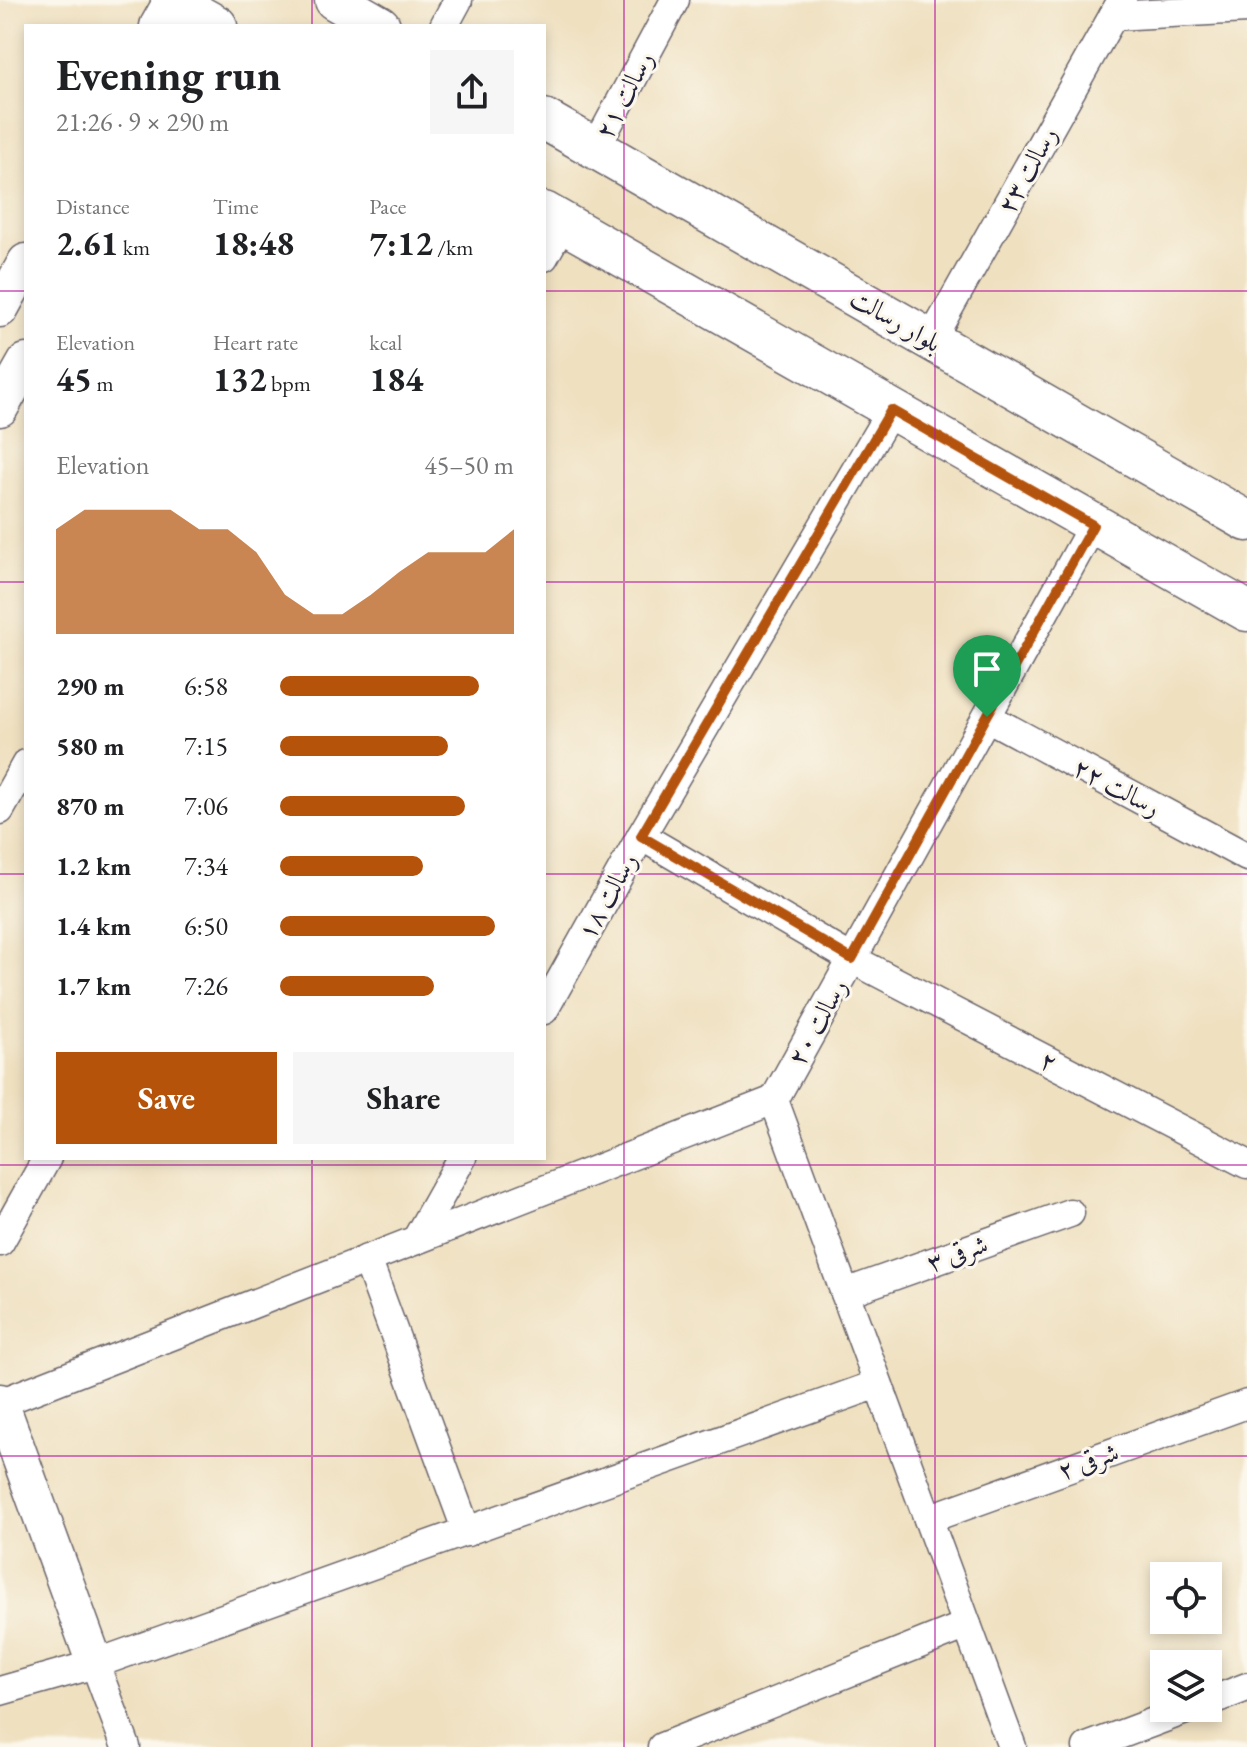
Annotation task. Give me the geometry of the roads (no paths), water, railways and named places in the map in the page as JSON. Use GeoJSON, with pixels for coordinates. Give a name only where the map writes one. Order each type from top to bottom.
{"type":"FeatureCollection","features":[{"type":"Feature","properties":{"kind":"main road"},"geometry":{"type":"LineString","coordinates":[[171,0],[213,24]]}},
{"type":"Feature","properties":{"kind":"main road"},"geometry":{"type":"LineString","coordinates":[[335,0],[377,24]]}},
{"type":"Feature","properties":{"kind":"main road","name":"بلوار رسالت"},"geometry":{"type":"LineString","coordinates":[[546,120],[1247,521]]}},
{"type":"Feature","properties":{"kind":"main road"},"geometry":{"type":"LineString","coordinates":[[553,218],[1247,611]]}},
{"type":"Feature","properties":{"kind":"street"},"geometry":{"type":"LineString","coordinates":[[159,24],[171,0]]}},
{"type":"Feature","properties":{"kind":"street"},"geometry":{"type":"LineString","coordinates":[[445,24],[458,0]]}},
{"type":"Feature","properties":{"kind":"street","name":"رسالت ۲۱"},"geometry":{"type":"LineString","coordinates":[[595,149],[675,0]]}},
{"type":"Feature","properties":{"kind":"street"},"geometry":{"type":"LineString","coordinates":[[1118,8],[1247,9]]}},
{"type":"Feature","properties":{"kind":"street","name":"رسالت ۲۳"},"geometry":{"type":"LineString","coordinates":[[931,340],[1118,8]]}},
{"type":"Feature","properties":{"kind":"street"},"geometry":{"type":"LineString","coordinates":[[546,248],[553,218]]}},
{"type":"Feature","properties":{"kind":"street"},"geometry":{"type":"LineString","coordinates":[[0,309],[24,266]]}},
{"type":"Feature","properties":{"kind":"street"},"geometry":{"type":"LineString","coordinates":[[0,408],[24,366]]}},
{"type":"Feature","properties":{"kind":"street","name":"رسالت ۱۸"},"geometry":{"type":"LineString","coordinates":[[546,1006],[641,836],[891,410]]}},
{"type":"Feature","properties":{"kind":"street","name":"رسالت ۲۰"},"geometry":{"type":"LineString","coordinates":[[774,1100],[1093,525]]}},
{"type":"Feature","properties":{"kind":"street","name":"رسالت ۲۲"},"geometry":{"type":"LineString","coordinates":[[987,717],[1247,857]]}},
{"type":"Feature","properties":{"kind":"street"},"geometry":{"type":"LineString","coordinates":[[0,810],[24,768]]}},
{"type":"Feature","properties":{"kind":"street","name":"۲"},"geometry":{"type":"LineString","coordinates":[[641,836],[852,959],[1247,1164]]}},
{"type":"Feature","properties":{"kind":"street"},"geometry":{"type":"LineString","coordinates":[[126,1747],[0,1403],[774,1100],[1012,1747]]}},
{"type":"Feature","properties":{"kind":"street"},"geometry":{"type":"LineString","coordinates":[[0,1242],[46,1160]]}},
{"type":"Feature","properties":{"kind":"street"},"geometry":{"type":"LineString","coordinates":[[416,1240],[461,1160]]}},
{"type":"Feature","properties":{"kind":"street","name":"۳ شرقی"},"geometry":{"type":"LineString","coordinates":[[845,1293],[1070,1213]]}},
{"type":"Feature","properties":{"kind":"street"},"geometry":{"type":"LineString","coordinates":[[367,1259],[467,1532]]}},
{"type":"Feature","properties":{"kind":"street"},"geometry":{"type":"LineString","coordinates":[[0,1691],[95,1664],[878,1384]]}},
{"type":"Feature","properties":{"kind":"street","name":"۲ شرقی"},"geometry":{"type":"LineString","coordinates":[[928,1519],[1247,1404]]}},
{"type":"Feature","properties":{"kind":"street"},"geometry":{"type":"LineString","coordinates":[[662,1747],[967,1625]]}},
{"type":"Feature","properties":{"kind":"street"},"geometry":{"type":"LineString","coordinates":[[1222,1697],[1247,1687]]}},
{"type":"Feature","properties":{"kind":"street"},"geometry":{"type":"LineString","coordinates":[[1087,1747],[1154,1722]]}}]}
